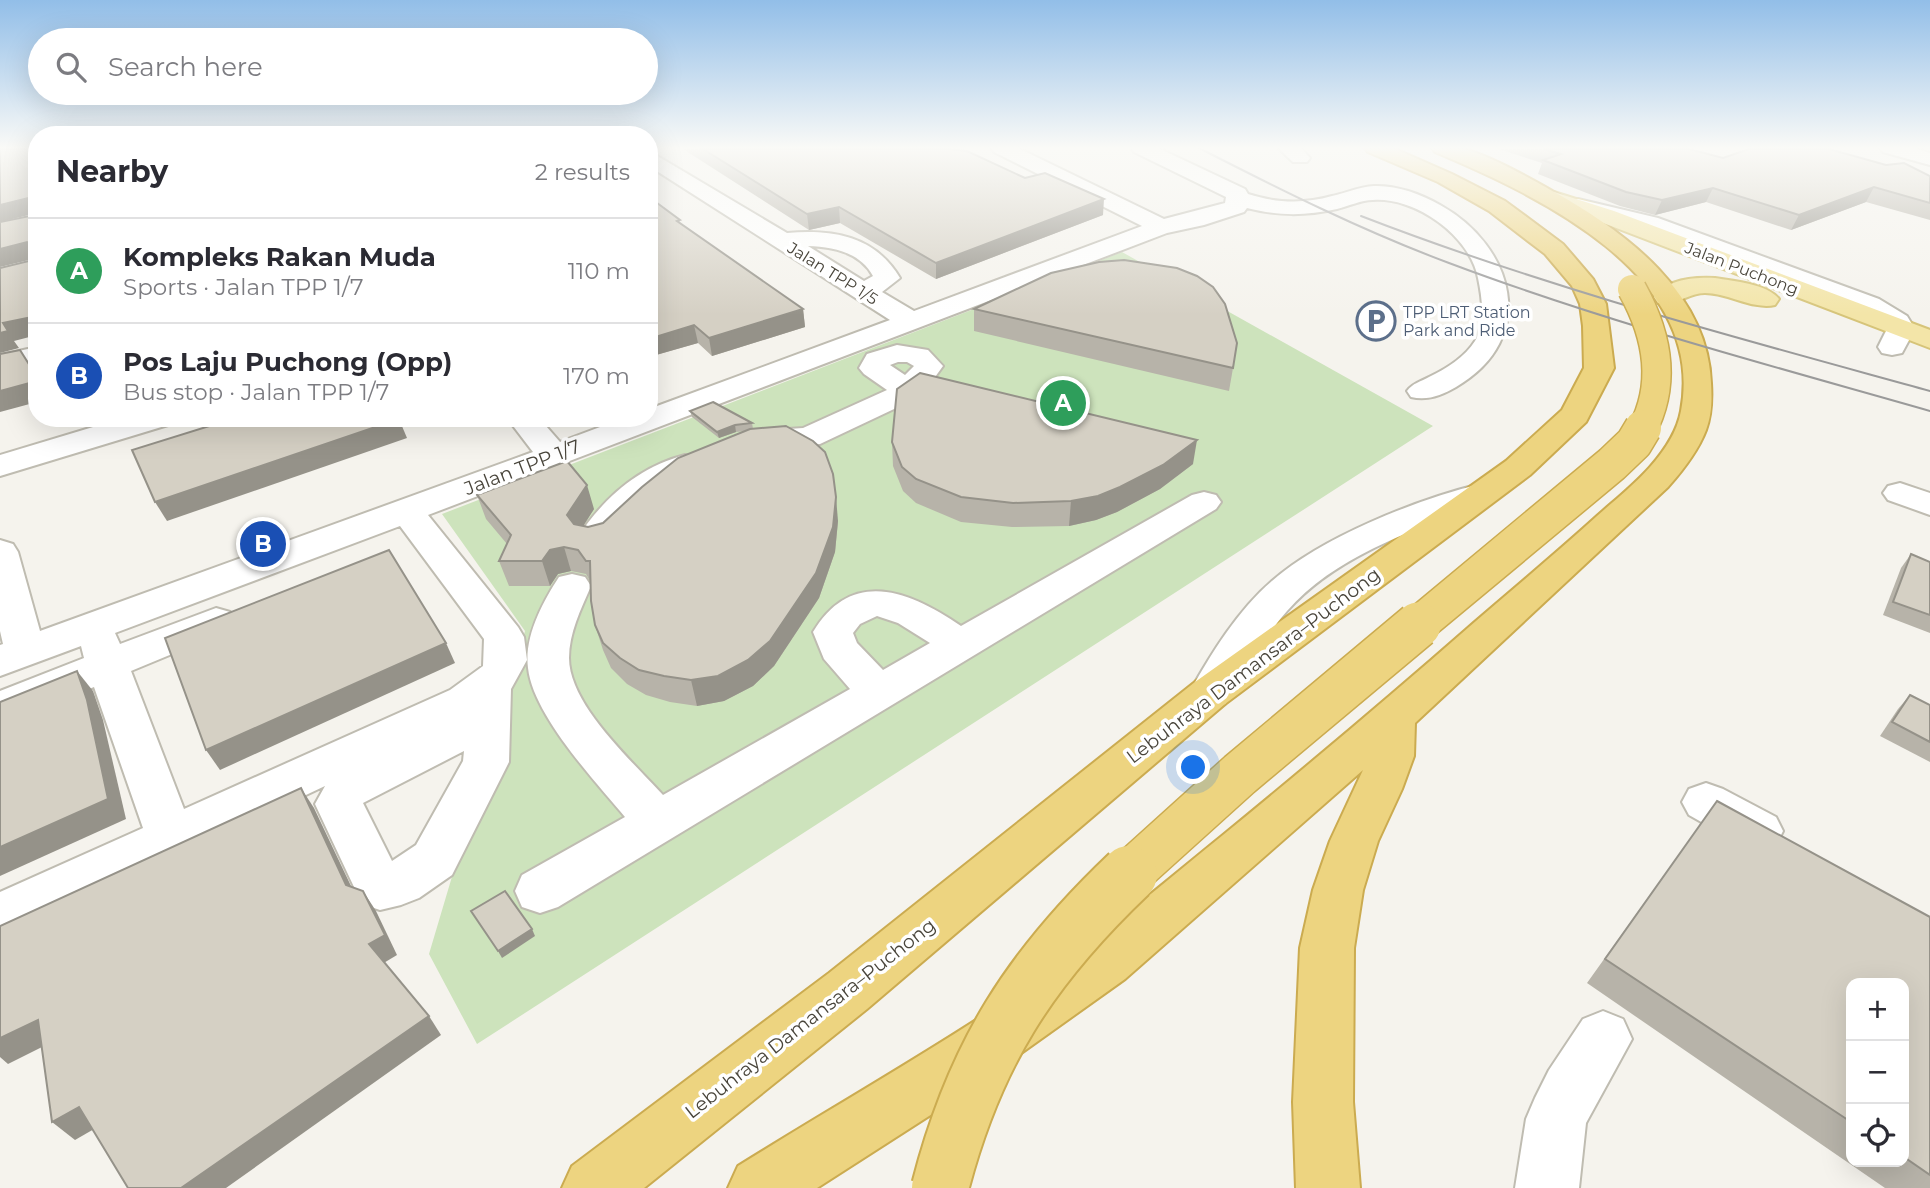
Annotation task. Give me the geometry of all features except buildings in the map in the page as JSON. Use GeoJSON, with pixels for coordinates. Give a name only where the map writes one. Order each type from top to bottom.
{"type":"FeatureCollection","features":[{"type":"Feature","properties":{"kind":"highway","name":"Lebuhraya Damansara–Puchong"},"geometry":{"type":"LineString","coordinates":[[594,1188],[848,991],[1210,693],[1518,468],[1575,415],[1599,368],[1600,348],[1593,304],[1584,284],[1554,249],[1492,203]]}},
{"type":"Feature","properties":{"kind":"highway"},"geometry":{"type":"LineString","coordinates":[[760,1188],[1063,993],[1146,931],[1393,718],[1595,537],[1666,469],[1683,447],[1693,426],[1697,404],[1698,364],[1684,324],[1552,213],[1534,203]]}},
{"type":"Feature","properties":{"kind":"highway"},"geometry":{"type":"LineString","coordinates":[[940,1188],[966,1103],[994,1039],[1031,982],[1066,937],[1115,887],[1220,790],[1540,527],[1625,452],[1638,437],[1652,407],[1659,375],[1650,293],[1625,251],[1588,220],[1561,203]]}},
{"type":"Feature","properties":{"kind":"highway"},"geometry":{"type":"LineString","coordinates":[[1328,1188],[1323,1102],[1327,948],[1338,890],[1354,841],[1379,789],[1391,756],[1393,718]]}},
{"type":"Feature","properties":{"kind":"main road","name":"Jalan Puchong"},"geometry":{"type":"LineString","coordinates":[[1569,203],[1858,312],[1930,361]]}},
{"type":"Feature","properties":{"kind":"main road","name":"Jalan Puchong"},"geometry":{"type":"LineString","coordinates":[[1650,293],[1692,286],[1744,292],[1897,338],[1930,340]]}},
{"type":"Feature","properties":{"kind":"street","name":"Jalan TPP 1/5"},"geometry":{"type":"LineString","coordinates":[[723,203],[911,321]]}},
{"type":"Feature","properties":{"kind":"street"},"geometry":{"type":"LineString","coordinates":[[1113,203],[1161,227]]}},
{"type":"Feature","properties":{"kind":"street"},"geometry":{"type":"LineString","coordinates":[[1219,214],[1236,207],[1237,203]]}},
{"type":"Feature","properties":{"kind":"street"},"geometry":{"type":"LineString","coordinates":[[1257,203],[1279,210],[1302,210],[1330,203]]}},
{"type":"Feature","properties":{"kind":"street"},"geometry":{"type":"LineString","coordinates":[[1417,203],[1458,225],[1481,251],[1496,291],[1493,333],[1476,359],[1437,386],[1422,391]]}},
{"type":"Feature","properties":{"kind":"street"},"geometry":{"type":"LineString","coordinates":[[1578,206],[1634,217],[1870,305],[1897,322],[1897,338]]}},
{"type":"Feature","properties":{"kind":"street"},"geometry":{"type":"LineString","coordinates":[[1219,214],[1277,215],[1323,225]]}},
{"type":"Feature","properties":{"kind":"street","name":"Jalan TPP 1/7"},"geometry":{"type":"LineString","coordinates":[[658,416],[1161,227],[1219,214]]}},
{"type":"Feature","properties":{"kind":"street"},"geometry":{"type":"LineString","coordinates":[[1666,229],[1832,296],[1858,312]]}},
{"type":"Feature","properties":{"kind":"street"},"geometry":{"type":"LineString","coordinates":[[782,241],[827,238],[862,253],[880,265],[887,278],[863,292]]}},
{"type":"Feature","properties":{"kind":"street"},"geometry":{"type":"LineString","coordinates":[[0,364],[28,357]]}},
{"type":"Feature","properties":{"kind":"street"},"geometry":{"type":"LineString","coordinates":[[595,538],[626,498],[663,475],[759,438],[809,436],[891,401],[907,390]]}},
{"type":"Feature","properties":{"kind":"street"},"geometry":{"type":"LineString","coordinates":[[707,398],[759,438]]}},
{"type":"Feature","properties":{"kind":"street"},"geometry":{"type":"LineString","coordinates":[[658,419],[715,453]]}},
{"type":"Feature","properties":{"kind":"street"},"geometry":{"type":"LineString","coordinates":[[0,466],[68,432],[100,427]]}},
{"type":"Feature","properties":{"kind":"street"},"geometry":{"type":"LineString","coordinates":[[529,427],[553,456]]}},
{"type":"Feature","properties":{"kind":"street","name":"Jalan TPP 1/7"},"geometry":{"type":"LineString","coordinates":[[100,645],[363,561],[368,556],[370,543],[363,527],[628,427]]}},
{"type":"Feature","properties":{"kind":"street"},"geometry":{"type":"LineString","coordinates":[[540,891],[1204,502]]}},
{"type":"Feature","properties":{"kind":"street"},"geometry":{"type":"LineString","coordinates":[[0,916],[465,701],[489,703],[509,653],[504,637],[407,511]]}},
{"type":"Feature","properties":{"kind":"street"},"geometry":{"type":"LineString","coordinates":[[0,552],[12,656],[100,645]]}},
{"type":"Feature","properties":{"kind":"street"},"geometry":{"type":"LineString","coordinates":[[572,586],[550,642],[550,678],[570,715],[658,822]]}},
{"type":"Feature","properties":{"kind":"street"},"geometry":{"type":"LineString","coordinates":[[878,692],[838,649],[833,632],[840,619],[853,609],[869,604],[886,604],[905,610],[923,618],[959,644]]}},
{"type":"Feature","properties":{"kind":"street"},"geometry":{"type":"LineString","coordinates":[[100,645],[170,836]]}},
{"type":"Feature","properties":{"kind":"street"},"geometry":{"type":"LineString","coordinates":[[0,708],[100,645]]}},
{"type":"Feature","properties":{"kind":"street"},"geometry":{"type":"LineString","coordinates":[[1706,802],[1800,854]]}},
{"type":"Feature","properties":{"kind":"street"},"geometry":{"type":"LineString","coordinates":[[1547,1188],[1556,1119],[1570,1091],[1603,1039]]}},
{"type":"Feature","properties":{"kind":"green space"},"geometry":{"type":"Polygon","coordinates":[[[1122,252],[1433,426],[477,1044],[429,954],[525,631],[442,514],[1122,252]]]}},
{"type":"Feature","properties":{"kind":"tram line"},"geometry":{"type":"LineString","coordinates":[[1311,203],[1417,251],[1568,305],[1930,411]]}},
{"type":"Feature","properties":{"kind":"tram line"},"geometry":{"type":"LineString","coordinates":[[1361,216],[1572,289],[1930,391]]}},
{"type":"Feature","properties":{"kind":"place","name":"TPP LRT Station Park and Ride"},"geometry":{"type":"Point","coordinates":[1376,321]}},
{"type":"Feature","properties":{"kind":"place","name":"Kompleks Rakan Muda"},"geometry":{"type":"Point","coordinates":[1063,403]}},
{"type":"Feature","properties":{"kind":"place","name":"Pos Laju Puchong (Opp)"},"geometry":{"type":"Point","coordinates":[263,544]}}]}
